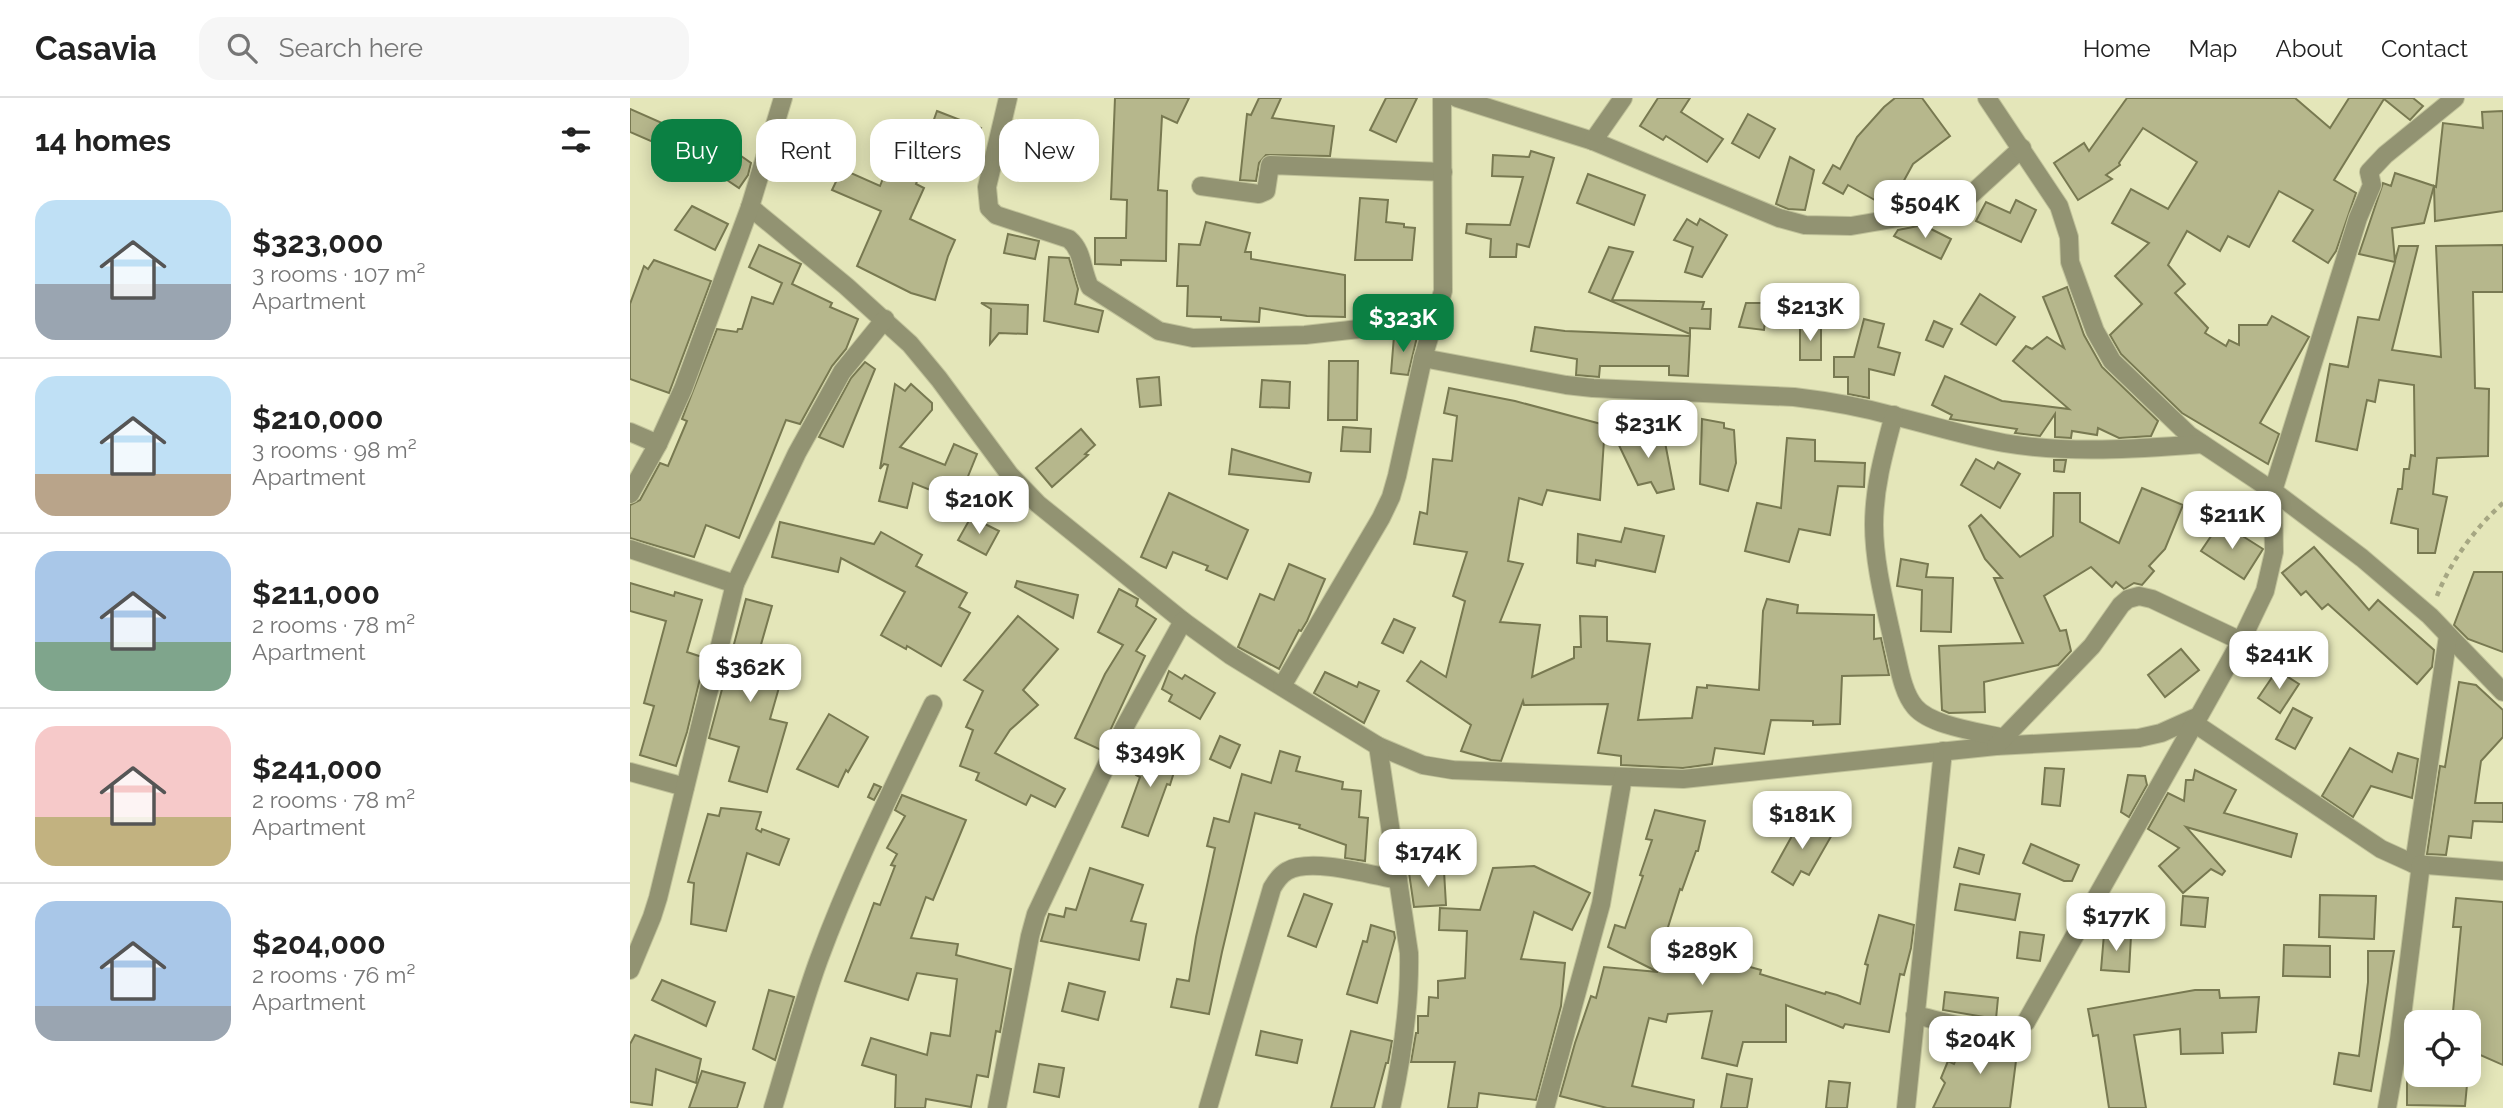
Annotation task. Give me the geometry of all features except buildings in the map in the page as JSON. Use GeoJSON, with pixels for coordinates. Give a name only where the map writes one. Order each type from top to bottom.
{"type":"FeatureCollection","features":[{"type":"Feature","properties":{"kind":"street"},"geometry":{"type":"LineString","coordinates":[[630,494],[658,444],[683,389],[750,207],[783,98]]}},
{"type":"Feature","properties":{"kind":"street"},"geometry":{"type":"LineString","coordinates":[[1008,98],[987,187],[986,200],[989,208],[996,215],[1069,239],[1081,254],[1085,277],[1090,286],[1159,331],[1175,336],[1210,338],[1305,335],[1434,318]]}},
{"type":"Feature","properties":{"kind":"street"},"geometry":{"type":"LineString","coordinates":[[1282,686],[1391,497],[1423,358],[1443,291],[1442,98]]}},
{"type":"Feature","properties":{"kind":"street"},"geometry":{"type":"LineString","coordinates":[[1457,98],[1593,141],[1779,218],[1805,225],[1851,226],[1945,210],[1963,202],[2022,148]]}},
{"type":"Feature","properties":{"kind":"street"},"geometry":{"type":"LineString","coordinates":[[1593,141],[1623,98]]}},
{"type":"Feature","properties":{"kind":"street"},"geometry":{"type":"LineString","coordinates":[[1987,98],[2059,206],[2069,237],[2070,262],[2095,331],[2102,347],[2125,376],[2202,444],[2273,491],[2362,558],[2430,616],[2503,692]]}},
{"type":"Feature","properties":{"kind":"street"},"geometry":{"type":"LineString","coordinates":[[1915,1015],[1993,1031],[2018,1028],[2026,1022],[2241,641],[2265,592],[2275,532],[2273,491],[2358,218],[2372,185],[2368,172],[2455,98]]}},
{"type":"Feature","properties":{"kind":"street"},"geometry":{"type":"LineString","coordinates":[[1201,186],[1259,194],[1265,191],[1270,166],[1443,172]]}},
{"type":"Feature","properties":{"kind":"street"},"geometry":{"type":"LineString","coordinates":[[750,207],[885,319],[910,344],[1023,490],[1038,504],[1183,621],[1230,655],[1378,746],[1423,765],[1453,771],[1708,777],[2000,742],[2139,738],[2197,719]]}},
{"type":"Feature","properties":{"kind":"street"},"geometry":{"type":"LineString","coordinates":[[630,970],[652,918],[735,584],[797,453],[842,372],[885,319]]}},
{"type":"Feature","properties":{"kind":"street"},"geometry":{"type":"LineString","coordinates":[[1423,358],[1566,385],[1794,397],[1894,415],[1966,436],[2007,443],[2062,449],[2115,450],[2202,444]]}},
{"type":"Feature","properties":{"kind":"street"},"geometry":{"type":"LineString","coordinates":[[1894,415],[1880,468],[1874,527],[1889,624],[1908,694],[1914,706],[1924,715],[2000,742]]}},
{"type":"Feature","properties":{"kind":"street"},"geometry":{"type":"LineString","coordinates":[[630,432],[658,444]]}},
{"type":"Feature","properties":{"kind":"street"},"geometry":{"type":"LineString","coordinates":[[630,549],[735,584]]}},
{"type":"Feature","properties":{"kind":"street"},"geometry":{"type":"LineString","coordinates":[[2000,742],[2092,646],[2128,599],[2139,596],[2152,599],[2241,641]]}},
{"type":"Feature","properties":{"kind":"street"},"geometry":{"type":"LineString","coordinates":[[997,1108],[1036,914],[1124,727],[1183,621]]}},
{"type":"Feature","properties":{"kind":"street"},"geometry":{"type":"LineString","coordinates":[[2387,1108],[2399,1040],[2417,864],[2448,636]]}},
{"type":"Feature","properties":{"kind":"street"},"geometry":{"type":"LineString","coordinates":[[773,1108],[814,972],[830,931],[858,863],[933,704]]}},
{"type":"Feature","properties":{"kind":"street"},"geometry":{"type":"LineString","coordinates":[[2197,719],[2381,849],[2417,864],[2503,871]]}},
{"type":"Feature","properties":{"kind":"street"},"geometry":{"type":"LineString","coordinates":[[1378,746],[1409,953],[1401,1058],[1391,1108]]}},
{"type":"Feature","properties":{"kind":"street"},"geometry":{"type":"LineString","coordinates":[[1906,1108],[1942,751]]}},
{"type":"Feature","properties":{"kind":"street"},"geometry":{"type":"LineString","coordinates":[[630,772],[685,787]]}},
{"type":"Feature","properties":{"kind":"street"},"geometry":{"type":"LineString","coordinates":[[1545,1108],[1601,904],[1623,777]]}},
{"type":"Feature","properties":{"kind":"street"},"geometry":{"type":"LineString","coordinates":[[1208,1108],[1272,888],[1280,877],[1289,870],[1314,865],[1398,880]]}},
{"type":"Feature","properties":{"kind":"path"},"geometry":{"type":"LineString","coordinates":[[2430,616],[2444,577],[2487,517],[2503,502]]}}]}
